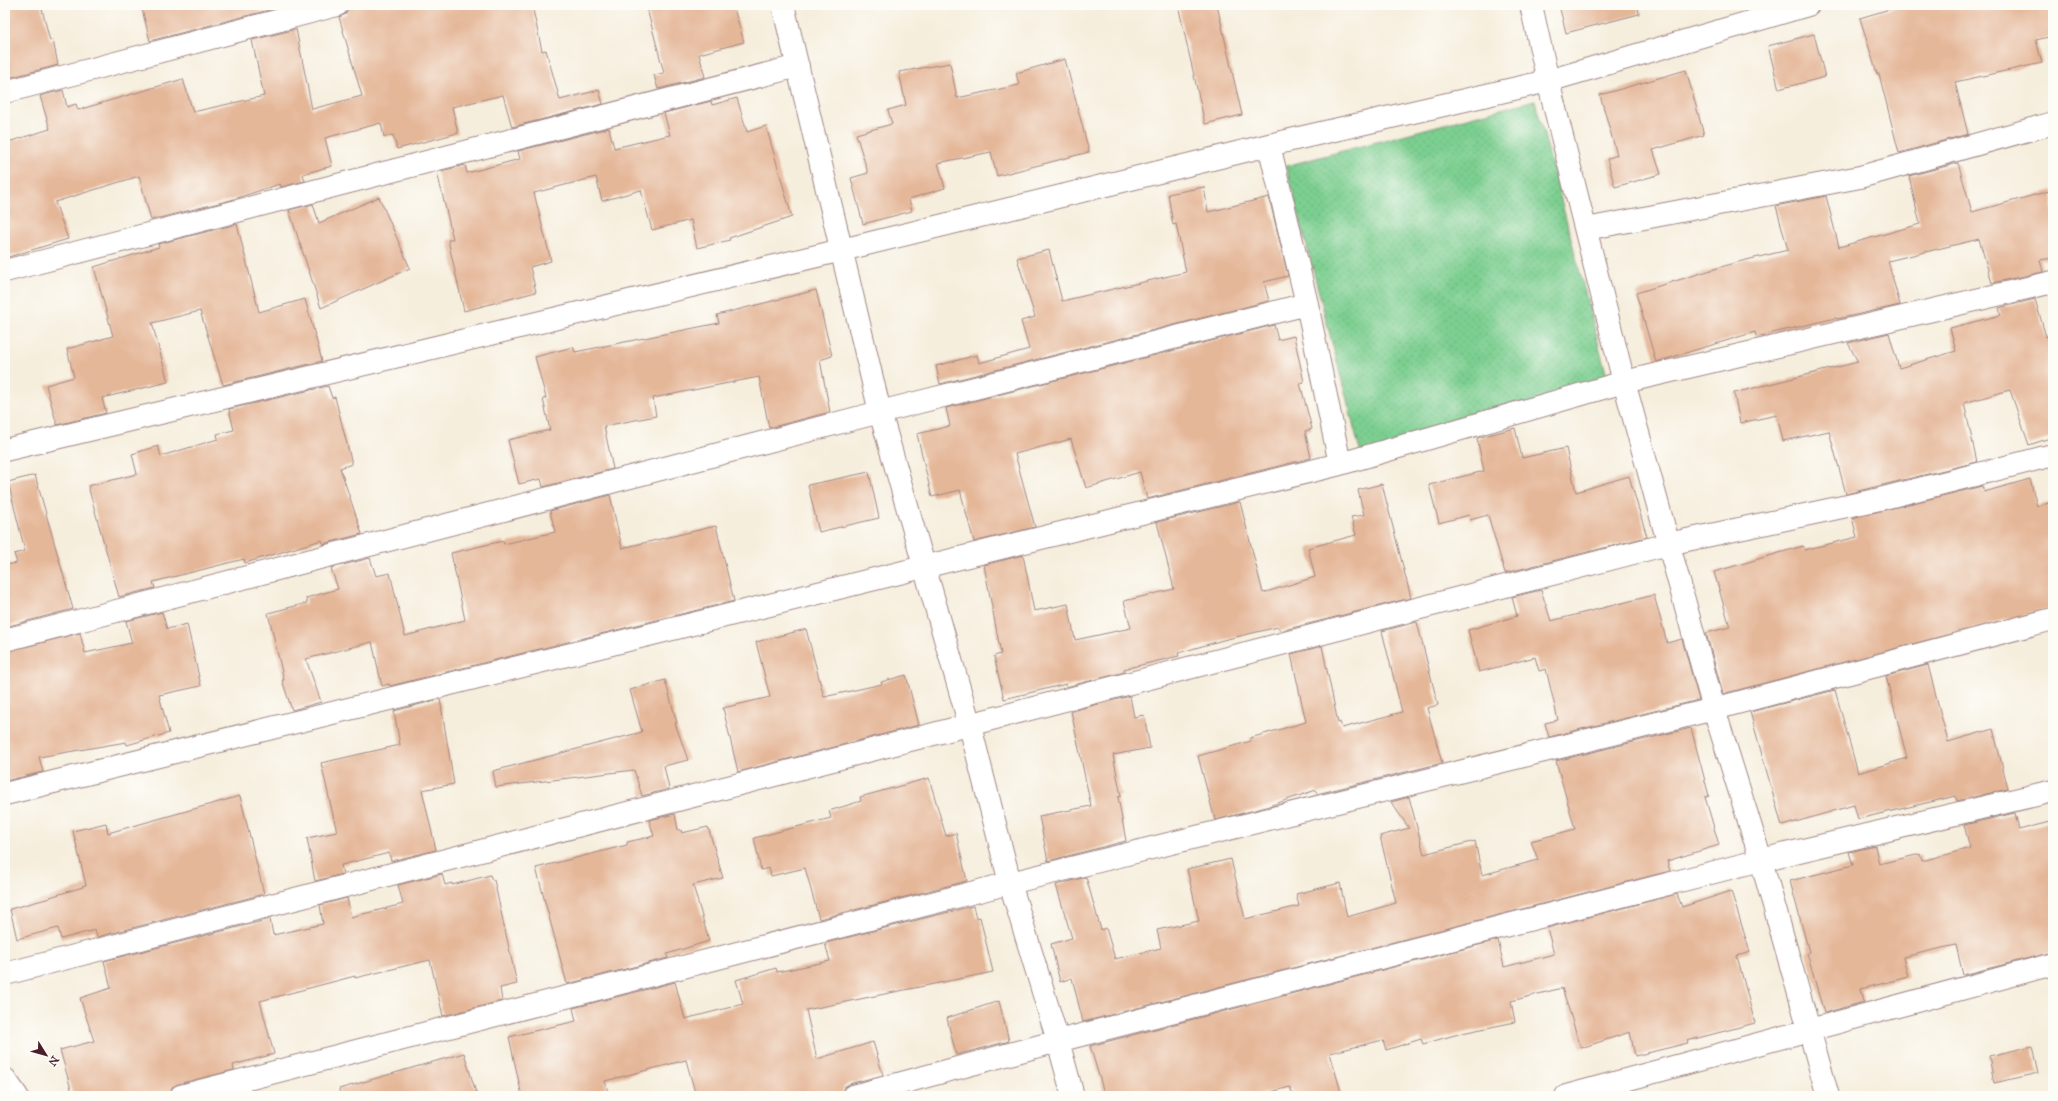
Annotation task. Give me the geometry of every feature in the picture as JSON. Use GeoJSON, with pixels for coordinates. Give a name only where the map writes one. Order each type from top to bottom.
{"type":"FeatureCollection","features":[{"type":"Feature","properties":{"kind":"street"},"geometry":{"type":"LineString","coordinates":[[5,92],[337,5]]}},
{"type":"Feature","properties":{"kind":"street"},"geometry":{"type":"LineString","coordinates":[[783,5],[880,412],[970,726],[1010,883],[1058,1041],[1073,1096]]}},
{"type":"Feature","properties":{"kind":"street"},"geometry":{"type":"LineString","coordinates":[[1531,5],[1548,81],[1624,382],[1668,544],[1714,710],[1761,860],[1828,1096]]}},
{"type":"Feature","properties":{"kind":"street"},"geometry":{"type":"LineString","coordinates":[[5,450],[842,250],[1269,145],[1548,81],[1808,5]]}},
{"type":"Feature","properties":{"kind":"street"},"geometry":{"type":"LineString","coordinates":[[5,271],[798,66]]}},
{"type":"Feature","properties":{"kind":"street"},"geometry":{"type":"LineString","coordinates":[[1586,229],[1860,176],[2053,123]]}},
{"type":"Feature","properties":{"kind":"street"},"geometry":{"type":"LineString","coordinates":[[1269,145],[1307,304],[1340,464]]}},
{"type":"Feature","properties":{"kind":"street"},"geometry":{"type":"LineString","coordinates":[[5,794],[925,568],[1340,464],[1624,382],[2053,282]]}},
{"type":"Feature","properties":{"kind":"street"},"geometry":{"type":"LineString","coordinates":[[5,640],[880,412],[1307,304]]}},
{"type":"Feature","properties":{"kind":"street"},"geometry":{"type":"LineString","coordinates":[[5,974],[970,726],[1668,544],[1880,499],[2053,455]]}},
{"type":"Feature","properties":{"kind":"street"},"geometry":{"type":"LineString","coordinates":[[181,1096],[1010,883],[1714,710],[2053,619]]}},
{"type":"Feature","properties":{"kind":"street"},"geometry":{"type":"LineString","coordinates":[[853,1096],[1058,1041],[1761,860],[2053,791]]}},
{"type":"Feature","properties":{"kind":"street"},"geometry":{"type":"LineString","coordinates":[[1566,1096],[2053,964]]}},
{"type":"Feature","properties":{"kind":"street"},"geometry":{"type":"LineString","coordinates":[[5,1079],[18,1096]]}},
{"type":"Feature","properties":{"kind":"green space"},"geometry":{"type":"Polygon","coordinates":[[[1535,100],[1611,392],[1362,458],[1286,166],[1535,100]]]}},
{"type":"Feature","properties":{"kind":"building"},"geometry":{"type":"Polygon","coordinates":[[[5,5],[41,5],[50,41],[53,40],[58,65],[5,79],[5,5]]]}},
{"type":"Feature","properties":{"kind":"building"},"geometry":{"type":"Polygon","coordinates":[[[141,5],[288,5],[150,41],[141,5]]]}},
{"type":"Feature","properties":{"kind":"building"},"geometry":{"type":"Polygon","coordinates":[[[349,5],[532,5],[542,51],[546,50],[560,100],[599,90],[603,104],[512,127],[503,95],[452,107],[458,133],[397,149],[393,135],[384,137],[381,123],[325,138],[332,166],[303,174],[305,181],[281,187],[280,184],[231,200],[151,220],[139,176],[55,202],[68,239],[5,258],[5,143],[50,129],[40,96],[63,90],[67,107],[76,104],[78,110],[183,79],[193,112],[264,96],[252,40],[296,29],[312,109],[362,96],[339,17],[346,14],[349,5]]]}},
{"type":"Feature","properties":{"kind":"building"},"geometry":{"type":"Polygon","coordinates":[[[646,5],[733,5],[744,42],[699,54],[705,77],[658,89],[654,75],[664,73],[646,5]]]}},
{"type":"Feature","properties":{"kind":"building"},"geometry":{"type":"Polygon","coordinates":[[[1178,5],[1217,5],[1242,115],[1205,124],[1178,5]]]}},
{"type":"Feature","properties":{"kind":"building"},"geometry":{"type":"Polygon","coordinates":[[[1559,5],[1638,5],[1639,14],[1566,33],[1559,5]]]}},
{"type":"Feature","properties":{"kind":"building"},"geometry":{"type":"Polygon","coordinates":[[[1903,5],[2053,5],[2053,36],[2036,40],[2042,63],[1955,82],[1968,134],[1899,153],[1879,74],[1877,74],[1860,18],[1903,5]]]}},
{"type":"Feature","properties":{"kind":"building"},"geometry":{"type":"Polygon","coordinates":[[[1814,34],[1825,77],[1779,89],[1768,46],[1814,34]]]}},
{"type":"Feature","properties":{"kind":"building"},"geometry":{"type":"Polygon","coordinates":[[[1065,59],[1089,152],[997,176],[991,152],[938,163],[945,188],[909,199],[912,211],[863,224],[851,178],[868,173],[856,134],[892,124],[888,110],[906,105],[899,72],[950,63],[957,98],[1019,85],[1016,73],[1065,59]]]}},
{"type":"Feature","properties":{"kind":"building"},"geometry":{"type":"Polygon","coordinates":[[[1686,70],[1704,135],[1653,150],[1661,174],[1615,187],[1607,159],[1617,155],[1600,95],[1686,70]]]}},
{"type":"Feature","properties":{"kind":"building"},"geometry":{"type":"Polygon","coordinates":[[[737,98],[747,132],[766,126],[792,217],[729,238],[730,240],[697,248],[691,220],[652,230],[641,190],[602,201],[596,177],[534,193],[551,261],[530,267],[536,292],[464,311],[448,240],[453,239],[437,172],[465,165],[467,173],[520,159],[518,151],[609,128],[614,148],[670,135],[664,113],[711,101],[712,105],[737,98]]]}},
{"type":"Feature","properties":{"kind":"building"},"geometry":{"type":"Polygon","coordinates":[[[1958,163],[1972,212],[2053,190],[2053,258],[2040,260],[2043,272],[1992,283],[1979,239],[1888,261],[1900,305],[1756,337],[1755,332],[1656,362],[1636,293],[1734,263],[1788,250],[1776,206],[1826,196],[1839,247],[1920,224],[1909,176],[1958,163]]]}},
{"type":"Feature","properties":{"kind":"building"},"geometry":{"type":"Polygon","coordinates":[[[1204,187],[1208,212],[1269,197],[1288,276],[1264,282],[1269,301],[940,384],[936,366],[977,355],[979,363],[1029,349],[1021,321],[1035,317],[1017,258],[1049,250],[1062,301],[1186,272],[1176,224],[1173,225],[1168,194],[1204,187]]]}},
{"type":"Feature","properties":{"kind":"building"},"geometry":{"type":"Polygon","coordinates":[[[379,197],[410,268],[321,308],[289,210],[313,204],[319,223],[379,197]]]}},
{"type":"Feature","properties":{"kind":"building"},"geometry":{"type":"Polygon","coordinates":[[[237,224],[259,312],[305,299],[322,361],[223,385],[200,311],[152,323],[168,382],[102,398],[106,413],[57,425],[46,385],[74,377],[67,349],[113,336],[94,267],[159,247],[158,244],[237,224]]]}},
{"type":"Feature","properties":{"kind":"building"},"geometry":{"type":"Polygon","coordinates":[[[816,290],[832,356],[820,360],[830,412],[769,428],[759,377],[653,398],[656,416],[604,426],[613,469],[543,487],[541,479],[519,484],[508,440],[550,430],[543,399],[546,398],[535,357],[573,347],[575,352],[719,323],[717,315],[816,290]]]}},
{"type":"Feature","properties":{"kind":"building"},"geometry":{"type":"Polygon","coordinates":[[[2035,299],[2046,337],[2053,335],[2053,437],[2029,445],[2010,390],[1964,403],[1977,462],[1846,494],[1829,431],[1783,441],[1777,415],[1740,423],[1734,393],[1858,362],[1848,343],[1889,333],[1899,368],[1956,351],[1950,328],[2001,315],[1999,308],[2035,299]]]}},
{"type":"Feature","properties":{"kind":"building"},"geometry":{"type":"Polygon","coordinates":[[[1274,325],[1278,340],[1294,336],[1304,382],[1300,383],[1312,429],[1305,431],[1311,458],[1147,499],[1140,472],[1086,488],[1071,439],[1015,454],[1035,527],[974,542],[960,490],[932,497],[917,434],[950,426],[946,408],[1274,325]]]}},
{"type":"Feature","properties":{"kind":"building"},"geometry":{"type":"Polygon","coordinates":[[[328,386],[332,398],[335,397],[352,464],[340,468],[362,534],[323,544],[322,540],[245,563],[244,559],[153,582],[155,588],[119,597],[88,486],[137,474],[132,454],[158,446],[161,456],[218,439],[217,434],[234,430],[229,409],[328,386]]]}},
{"type":"Feature","properties":{"kind":"building"},"geometry":{"type":"Polygon","coordinates":[[[1515,428],[1522,458],[1566,448],[1576,492],[1629,476],[1647,537],[1505,573],[1488,515],[1470,520],[1469,515],[1439,523],[1429,485],[1484,471],[1477,438],[1515,428]]]}},
{"type":"Feature","properties":{"kind":"building"},"geometry":{"type":"Polygon","coordinates":[[[869,472],[879,518],[819,532],[808,485],[869,472]]]}},
{"type":"Feature","properties":{"kind":"building"},"geometry":{"type":"Polygon","coordinates":[[[35,475],[73,609],[5,627],[5,565],[17,563],[14,554],[25,551],[8,482],[35,475]]]}},
{"type":"Feature","properties":{"kind":"building"},"geometry":{"type":"Polygon","coordinates":[[[2030,479],[2037,506],[2053,502],[2053,607],[1723,694],[1706,633],[1730,627],[1714,572],[1803,546],[1804,550],[1857,537],[1852,518],[1982,486],[1984,492],[2030,479]]]}},
{"type":"Feature","properties":{"kind":"building"},"geometry":{"type":"Polygon","coordinates":[[[1382,484],[1411,598],[1280,631],[1278,627],[1223,640],[1178,653],[1179,656],[1124,669],[1125,672],[1066,687],[1066,684],[1004,699],[994,656],[1001,654],[984,565],[1023,555],[1034,611],[1068,604],[1075,640],[1131,628],[1124,601],[1174,589],[1157,522],[1240,502],[1263,593],[1315,577],[1308,548],[1356,535],[1351,517],[1364,515],[1358,490],[1382,484]]]}},
{"type":"Feature","properties":{"kind":"building"},"geometry":{"type":"Polygon","coordinates":[[[610,495],[622,548],[716,526],[734,601],[390,686],[389,684],[382,686],[372,642],[306,659],[321,702],[292,710],[282,680],[284,680],[268,613],[307,603],[306,598],[338,589],[331,568],[370,558],[376,576],[390,573],[405,636],[465,620],[451,553],[503,541],[504,544],[555,532],[550,511],[610,495]]]}},
{"type":"Feature","properties":{"kind":"building"},"geometry":{"type":"Polygon","coordinates":[[[1541,590],[1551,621],[1654,595],[1667,643],[1682,639],[1699,700],[1549,737],[1545,723],[1558,720],[1546,669],[1539,671],[1535,657],[1479,672],[1468,630],[1517,616],[1512,597],[1541,590]]]}},
{"type":"Feature","properties":{"kind":"building"},"geometry":{"type":"Polygon","coordinates":[[[162,612],[167,629],[187,624],[201,686],[159,695],[169,733],[127,745],[126,742],[39,757],[43,772],[5,781],[5,652],[80,633],[85,653],[132,643],[126,621],[162,612]]]}},
{"type":"Feature","properties":{"kind":"building"},"geometry":{"type":"Polygon","coordinates":[[[1417,622],[1438,705],[1427,708],[1442,763],[1317,794],[1316,790],[1263,808],[1215,820],[1198,756],[1251,741],[1250,738],[1306,722],[1291,654],[1322,646],[1338,723],[1340,722],[1342,728],[1402,712],[1382,631],[1417,622]]]}},
{"type":"Feature","properties":{"kind":"building"},"geometry":{"type":"Polygon","coordinates":[[[806,629],[824,697],[882,684],[881,682],[906,675],[919,725],[738,772],[723,708],[770,697],[756,642],[806,629]]]}},
{"type":"Feature","properties":{"kind":"building"},"geometry":{"type":"Polygon","coordinates":[[[1928,665],[1948,742],[1993,729],[2008,789],[1957,801],[1956,796],[1858,819],[1854,805],[1782,826],[1750,712],[1835,690],[1858,773],[1907,758],[1886,676],[1928,665]]]}},
{"type":"Feature","properties":{"kind":"building"},"geometry":{"type":"Polygon","coordinates":[[[665,680],[677,723],[675,723],[688,760],[664,766],[669,789],[642,796],[634,770],[496,787],[493,771],[642,732],[630,690],[665,680]]]}},
{"type":"Feature","properties":{"kind":"building"},"geometry":{"type":"Polygon","coordinates":[[[1130,696],[1134,717],[1144,715],[1150,748],[1113,755],[1121,796],[1118,797],[1126,841],[1048,861],[1039,816],[1091,806],[1071,711],[1130,696]]]}},
{"type":"Feature","properties":{"kind":"building"},"geometry":{"type":"Polygon","coordinates":[[[440,699],[454,784],[422,790],[436,850],[391,861],[389,853],[341,865],[343,874],[315,881],[307,838],[337,832],[321,763],[400,745],[394,711],[440,699]]]}},
{"type":"Feature","properties":{"kind":"building"},"geometry":{"type":"Polygon","coordinates":[[[1691,728],[1709,796],[1705,797],[1719,845],[1667,861],[1670,871],[1083,1022],[1072,978],[1060,982],[1051,944],[1072,938],[1056,885],[1086,877],[1101,930],[1106,928],[1115,959],[1161,948],[1157,930],[1199,921],[1187,869],[1231,859],[1245,919],[1299,906],[1296,894],[1340,883],[1347,917],[1396,903],[1380,836],[1409,828],[1391,802],[1409,797],[1424,854],[1475,841],[1482,875],[1538,860],[1531,841],[1575,829],[1556,761],[1691,728]]]}},
{"type":"Feature","properties":{"kind":"building"},"geometry":{"type":"Polygon","coordinates":[[[929,778],[946,836],[956,833],[967,881],[819,919],[805,868],[771,876],[769,868],[761,870],[754,838],[831,818],[829,811],[861,801],[860,797],[929,778]]]}},
{"type":"Feature","properties":{"kind":"building"},"geometry":{"type":"Polygon","coordinates":[[[240,796],[264,894],[97,937],[95,930],[61,939],[58,928],[17,939],[10,909],[50,898],[86,885],[73,831],[106,823],[108,833],[240,796]]]}},
{"type":"Feature","properties":{"kind":"building"},"geometry":{"type":"Polygon","coordinates":[[[2015,813],[2019,830],[2053,821],[2053,952],[1963,975],[1956,945],[1903,957],[1908,977],[1861,989],[1864,1002],[1824,1013],[1807,953],[1809,952],[1790,881],[1853,865],[1849,852],[1875,846],[1879,864],[1920,854],[1922,861],[1970,848],[1964,825],[2015,813]]]}},
{"type":"Feature","properties":{"kind":"building"},"geometry":{"type":"Polygon","coordinates":[[[675,814],[678,830],[681,830],[682,833],[708,827],[723,878],[693,885],[709,941],[667,954],[668,958],[567,984],[536,868],[627,845],[627,842],[654,836],[649,820],[675,814]]]}},
{"type":"Feature","properties":{"kind":"building"},"geometry":{"type":"Polygon","coordinates":[[[442,874],[445,885],[452,883],[452,885],[490,875],[492,880],[494,880],[517,984],[500,988],[502,1001],[443,1016],[430,960],[355,978],[355,976],[260,1001],[274,1054],[233,1065],[234,1070],[178,1084],[172,1087],[169,1096],[73,1096],[60,1050],[94,1041],[80,998],[111,988],[104,961],[270,919],[273,935],[323,924],[320,905],[347,898],[351,917],[403,904],[398,885],[442,874]]]}},
{"type":"Feature","properties":{"kind":"building"},"geometry":{"type":"Polygon","coordinates":[[[1731,891],[1750,952],[1737,956],[1755,1023],[1687,1041],[1688,1043],[1635,1056],[1630,1032],[1581,1048],[1562,988],[1511,1001],[1515,1022],[1462,1033],[1423,1044],[1421,1039],[1386,1050],[1383,1040],[1330,1053],[1342,1096],[1293,1096],[1290,1087],[1256,1096],[1105,1096],[1090,1046],[1498,940],[1504,967],[1554,954],[1547,928],[1677,894],[1682,907],[1731,891]]]}},
{"type":"Feature","properties":{"kind":"building"},"geometry":{"type":"Polygon","coordinates":[[[973,906],[976,918],[980,917],[993,972],[806,1010],[817,1059],[873,1042],[883,1075],[849,1084],[844,1087],[841,1096],[696,1096],[686,1060],[605,1081],[609,1096],[522,1096],[509,1037],[576,1021],[573,1008],[675,982],[685,1019],[743,1004],[736,980],[776,968],[777,972],[830,961],[825,943],[973,906]]]}},
{"type":"Feature","properties":{"kind":"building"},"geometry":{"type":"Polygon","coordinates":[[[999,1001],[1009,1041],[956,1055],[947,1018],[999,1001]]]}},
{"type":"Feature","properties":{"kind":"building"},"geometry":{"type":"Polygon","coordinates":[[[2033,1046],[2039,1073],[1994,1083],[1989,1056],[2033,1046]]]}},
{"type":"Feature","properties":{"kind":"building"},"geometry":{"type":"Polygon","coordinates":[[[464,1053],[477,1096],[340,1096],[339,1089],[464,1053]]]}}]}
